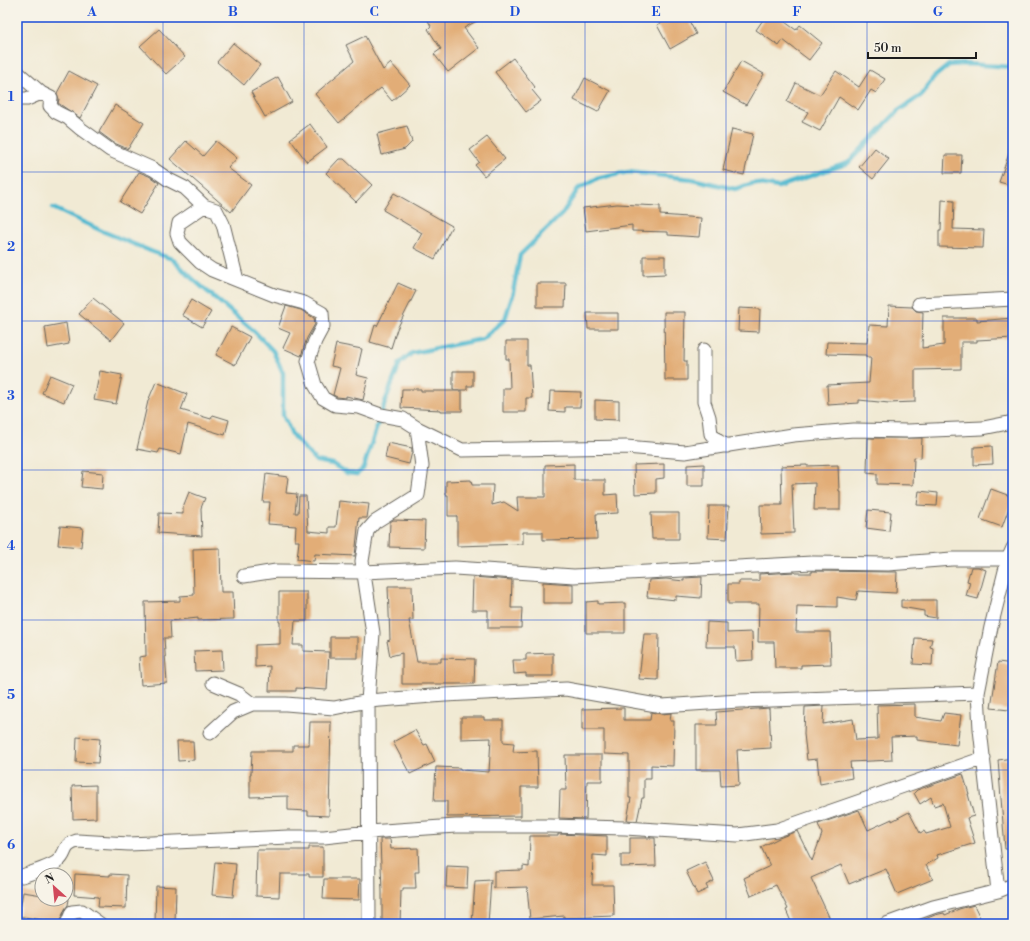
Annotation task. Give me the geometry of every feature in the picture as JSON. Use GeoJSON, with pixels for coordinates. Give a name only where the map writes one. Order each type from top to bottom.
{"type":"FeatureCollection","features":[{"type":"Feature","properties":{"kind":"street"},"geometry":{"type":"LineString","coordinates":[[17,72],[41,94],[51,98],[50,106],[56,112],[68,118],[110,150],[153,169],[184,188],[204,206],[216,210],[223,224],[237,280]]}},
{"type":"Feature","properties":{"kind":"street"},"geometry":{"type":"LineString","coordinates":[[17,99],[27,99],[41,94]]}},
{"type":"Feature","properties":{"kind":"street"},"geometry":{"type":"LineString","coordinates":[[204,206],[179,223],[177,233],[180,242],[200,262],[212,270],[274,295],[304,303],[322,313],[323,326],[315,341],[308,362],[316,385],[323,398],[335,405],[358,407],[379,414],[403,419],[416,428],[462,450],[626,447],[685,452],[801,435],[854,430],[908,431],[984,428],[1013,422]]}},
{"type":"Feature","properties":{"kind":"street"},"geometry":{"type":"LineString","coordinates":[[919,304],[1013,299]]}},
{"type":"Feature","properties":{"kind":"street"},"geometry":{"type":"LineString","coordinates":[[704,350],[704,402],[709,416],[711,434],[718,441],[727,446]]}},
{"type":"Feature","properties":{"kind":"street"},"geometry":{"type":"LineString","coordinates":[[369,924],[368,701],[373,633],[362,561],[367,531],[375,522],[418,495],[422,466],[416,428]]}},
{"type":"Feature","properties":{"kind":"street"},"geometry":{"type":"LineString","coordinates":[[244,576],[276,571],[364,572],[454,568],[574,576],[812,562],[888,564],[1011,553],[991,627],[978,693],[980,729],[998,892]]}},
{"type":"Feature","properties":{"kind":"street"},"geometry":{"type":"LineString","coordinates":[[213,683],[239,694],[252,704]]}},
{"type":"Feature","properties":{"kind":"street"},"geometry":{"type":"LineString","coordinates":[[210,733],[233,712],[252,704],[286,704],[334,708],[368,701],[444,695],[566,689],[662,706],[739,701],[978,693]]}},
{"type":"Feature","properties":{"kind":"street"},"geometry":{"type":"LineString","coordinates":[[17,876],[22,876],[56,863],[63,857],[66,847],[77,841],[129,844],[288,837],[324,837],[369,832],[456,826],[625,828],[738,835],[759,833],[777,830],[984,758]]}},
{"type":"Feature","properties":{"kind":"street"},"geometry":{"type":"LineString","coordinates":[[886,924],[932,907],[998,892],[1013,886]]}},
{"type":"Feature","properties":{"kind":"street"},"geometry":{"type":"LineString","coordinates":[[67,924],[72,912],[82,911],[100,924]]}},
{"type":"Feature","properties":{"kind":"building"},"geometry":{"type":"Polygon","coordinates":[[[426,17],[484,17],[464,28],[479,48],[448,72],[434,54],[441,49],[428,29],[431,26],[426,17]]]}},
{"type":"Feature","properties":{"kind":"building"},"geometry":{"type":"Polygon","coordinates":[[[672,17],[687,17],[696,34],[670,49],[657,25],[672,17]]]}},
{"type":"Feature","properties":{"kind":"building"},"geometry":{"type":"Polygon","coordinates":[[[765,17],[778,17],[796,30],[800,25],[822,43],[809,60],[783,40],[779,46],[756,30],[765,17]]]}},
{"type":"Feature","properties":{"kind":"building"},"geometry":{"type":"Polygon","coordinates":[[[159,29],[185,57],[166,74],[140,46],[159,29]]]}},
{"type":"Feature","properties":{"kind":"building"},"geometry":{"type":"Polygon","coordinates":[[[365,36],[383,70],[391,63],[410,85],[392,101],[381,88],[339,123],[315,94],[354,61],[346,45],[365,36]]]}},
{"type":"Feature","properties":{"kind":"building"},"geometry":{"type":"Polygon","coordinates":[[[233,43],[260,65],[244,85],[217,62],[233,43]]]}},
{"type":"Feature","properties":{"kind":"building"},"geometry":{"type":"Polygon","coordinates":[[[513,58],[535,87],[532,90],[541,101],[526,112],[495,72],[513,58]]]}},
{"type":"Feature","properties":{"kind":"building"},"geometry":{"type":"Polygon","coordinates":[[[741,61],[764,74],[746,105],[723,92],[741,61]]]}},
{"type":"Feature","properties":{"kind":"building"},"geometry":{"type":"Polygon","coordinates":[[[870,70],[885,79],[876,93],[871,90],[858,110],[839,97],[820,131],[802,122],[808,112],[787,102],[796,83],[820,95],[836,71],[859,87],[870,70]]]}},
{"type":"Feature","properties":{"kind":"building"},"geometry":{"type":"Polygon","coordinates":[[[69,71],[97,86],[80,118],[58,103],[59,99],[57,93],[69,71]]]}},
{"type":"Feature","properties":{"kind":"building"},"geometry":{"type":"Polygon","coordinates":[[[278,77],[292,102],[265,117],[251,92],[278,77]]]}},
{"type":"Feature","properties":{"kind":"building"},"geometry":{"type":"Polygon","coordinates":[[[585,78],[610,91],[598,112],[574,100],[585,78]]]}},
{"type":"Feature","properties":{"kind":"building"},"geometry":{"type":"Polygon","coordinates":[[[115,105],[144,123],[128,149],[114,143],[99,132],[115,105]]]}},
{"type":"Feature","properties":{"kind":"building"},"geometry":{"type":"Polygon","coordinates":[[[310,124],[327,147],[307,162],[290,139],[310,124]]]}},
{"type":"Feature","properties":{"kind":"building"},"geometry":{"type":"Polygon","coordinates":[[[407,126],[412,142],[405,149],[382,155],[377,134],[407,126]]]}},
{"type":"Feature","properties":{"kind":"building"},"geometry":{"type":"Polygon","coordinates":[[[732,129],[753,134],[744,175],[723,170],[732,129]]]}},
{"type":"Feature","properties":{"kind":"building"},"geometry":{"type":"Polygon","coordinates":[[[487,137],[505,159],[484,176],[475,165],[479,162],[470,150],[487,137]]]}},
{"type":"Feature","properties":{"kind":"building"},"geometry":{"type":"Polygon","coordinates":[[[186,141],[203,156],[216,141],[237,158],[228,168],[251,185],[231,212],[170,159],[186,141]]]}},
{"type":"Feature","properties":{"kind":"building"},"geometry":{"type":"Polygon","coordinates":[[[875,148],[889,159],[873,179],[859,167],[875,148]]]}},
{"type":"Feature","properties":{"kind":"building"},"geometry":{"type":"Polygon","coordinates":[[[1011,148],[1013,148],[1013,186],[999,182],[1011,148]]]}},
{"type":"Feature","properties":{"kind":"building"},"geometry":{"type":"Polygon","coordinates":[[[945,155],[962,155],[961,173],[944,173],[945,155]]]}},
{"type":"Feature","properties":{"kind":"building"},"geometry":{"type":"Polygon","coordinates":[[[339,159],[344,159],[372,185],[356,202],[326,173],[339,159]]]}},
{"type":"Feature","properties":{"kind":"building"},"geometry":{"type":"Polygon","coordinates":[[[139,172],[149,176],[159,183],[140,214],[120,202],[139,172]]]}},
{"type":"Feature","properties":{"kind":"building"},"geometry":{"type":"Polygon","coordinates":[[[394,193],[452,226],[435,259],[414,248],[422,233],[383,210],[394,193]]]}},
{"type":"Feature","properties":{"kind":"building"},"geometry":{"type":"Polygon","coordinates":[[[942,200],[954,201],[953,229],[984,230],[983,248],[939,247],[942,200]]]}},
{"type":"Feature","properties":{"kind":"building"},"geometry":{"type":"Polygon","coordinates":[[[617,204],[660,206],[660,215],[701,218],[699,237],[668,235],[668,232],[632,231],[632,225],[586,231],[583,208],[617,204]]]}},
{"type":"Feature","properties":{"kind":"building"},"geometry":{"type":"Polygon","coordinates":[[[643,256],[665,256],[665,274],[643,275],[643,256]]]}},
{"type":"Feature","properties":{"kind":"building"},"geometry":{"type":"Polygon","coordinates":[[[398,283],[416,291],[397,329],[391,348],[370,342],[375,325],[377,326],[398,283]]]}},
{"type":"Feature","properties":{"kind":"building"},"geometry":{"type":"Polygon","coordinates":[[[537,283],[566,283],[565,307],[537,307],[537,283]]]}},
{"type":"Feature","properties":{"kind":"building"},"geometry":{"type":"Polygon","coordinates":[[[93,298],[124,323],[111,340],[79,314],[93,298]]]}},
{"type":"Feature","properties":{"kind":"building"},"geometry":{"type":"Polygon","coordinates":[[[191,300],[211,312],[202,327],[182,315],[191,300]]]}},
{"type":"Feature","properties":{"kind":"building"},"geometry":{"type":"Polygon","coordinates":[[[286,306],[301,310],[314,318],[315,324],[307,338],[301,356],[283,348],[290,333],[278,328],[286,306]]]}},
{"type":"Feature","properties":{"kind":"building"},"geometry":{"type":"Polygon","coordinates":[[[889,306],[912,307],[916,311],[923,312],[922,348],[944,345],[944,318],[977,318],[977,321],[1013,318],[1013,338],[977,340],[977,342],[961,342],[961,369],[915,370],[915,402],[889,403],[859,400],[859,403],[828,405],[827,385],[869,383],[871,357],[866,357],[866,355],[826,354],[827,342],[867,343],[869,325],[888,326],[889,306]]]}},
{"type":"Feature","properties":{"kind":"building"},"geometry":{"type":"Polygon","coordinates":[[[739,308],[760,309],[759,332],[738,331],[739,308]]]}},
{"type":"Feature","properties":{"kind":"building"},"geometry":{"type":"Polygon","coordinates":[[[664,312],[685,312],[684,361],[687,361],[687,380],[665,380],[664,312]]]}},
{"type":"Feature","properties":{"kind":"building"},"geometry":{"type":"Polygon","coordinates":[[[587,313],[618,313],[618,329],[588,329],[587,313]]]}},
{"type":"Feature","properties":{"kind":"building"},"geometry":{"type":"Polygon","coordinates":[[[66,323],[69,344],[48,348],[45,327],[66,323]]]}},
{"type":"Feature","properties":{"kind":"building"},"geometry":{"type":"Polygon","coordinates":[[[231,327],[250,337],[235,365],[216,355],[231,327]]]}},
{"type":"Feature","properties":{"kind":"building"},"geometry":{"type":"Polygon","coordinates":[[[506,341],[527,341],[527,365],[530,365],[532,398],[526,398],[526,412],[503,412],[503,388],[510,388],[509,359],[506,359],[506,341]]]}},
{"type":"Feature","properties":{"kind":"building"},"geometry":{"type":"Polygon","coordinates":[[[336,344],[362,349],[356,375],[368,378],[363,400],[346,396],[346,398],[337,397],[333,395],[340,368],[331,366],[336,344]]]}},
{"type":"Feature","properties":{"kind":"building"},"geometry":{"type":"Polygon","coordinates":[[[100,371],[122,375],[116,404],[94,400],[100,371]]]}},
{"type":"Feature","properties":{"kind":"building"},"geometry":{"type":"Polygon","coordinates":[[[453,371],[473,371],[473,386],[467,386],[467,390],[453,390],[453,371]]]}},
{"type":"Feature","properties":{"kind":"building"},"geometry":{"type":"Polygon","coordinates":[[[50,375],[72,384],[64,402],[42,393],[50,375]]]}},
{"type":"Feature","properties":{"kind":"building"},"geometry":{"type":"Polygon","coordinates":[[[156,382],[187,394],[181,410],[211,419],[213,415],[229,420],[225,435],[188,424],[181,454],[160,449],[158,453],[137,449],[148,401],[156,382]]]}},
{"type":"Feature","properties":{"kind":"building"},"geometry":{"type":"Polygon","coordinates":[[[402,389],[421,389],[421,391],[462,391],[462,411],[401,408],[402,389]]]}},
{"type":"Feature","properties":{"kind":"building"},"geometry":{"type":"Polygon","coordinates":[[[550,391],[581,392],[580,407],[565,407],[565,412],[549,411],[550,391]]]}},
{"type":"Feature","properties":{"kind":"building"},"geometry":{"type":"Polygon","coordinates":[[[595,400],[619,401],[619,420],[595,419],[595,400]]]}},
{"type":"Feature","properties":{"kind":"building"},"geometry":{"type":"Polygon","coordinates":[[[868,438],[922,438],[921,458],[914,457],[913,485],[877,484],[877,474],[867,473],[868,438]]]}},
{"type":"Feature","properties":{"kind":"building"},"geometry":{"type":"Polygon","coordinates":[[[388,443],[412,448],[409,464],[385,458],[388,443]]]}},
{"type":"Feature","properties":{"kind":"building"},"geometry":{"type":"Polygon","coordinates":[[[992,446],[993,464],[974,465],[974,447],[992,446]]]}},
{"type":"Feature","properties":{"kind":"building"},"geometry":{"type":"Polygon","coordinates":[[[574,464],[574,480],[605,480],[605,495],[617,494],[618,513],[596,514],[597,539],[543,540],[543,532],[523,532],[523,544],[457,546],[457,516],[448,516],[446,481],[471,480],[472,485],[493,485],[492,505],[504,502],[518,511],[517,497],[545,497],[545,465],[574,464]]]}},
{"type":"Feature","properties":{"kind":"building"},"geometry":{"type":"Polygon","coordinates":[[[664,464],[664,478],[656,479],[656,493],[635,494],[634,465],[664,464]]]}},
{"type":"Feature","properties":{"kind":"building"},"geometry":{"type":"Polygon","coordinates":[[[704,464],[704,486],[687,486],[687,465],[704,464]]]}},
{"type":"Feature","properties":{"kind":"building"},"geometry":{"type":"Polygon","coordinates":[[[838,465],[840,510],[814,510],[815,483],[792,484],[794,533],[761,534],[760,505],[782,505],[781,466],[838,465]]]}},
{"type":"Feature","properties":{"kind":"building"},"geometry":{"type":"Polygon","coordinates":[[[83,471],[103,473],[102,489],[81,487],[83,471]]]}},
{"type":"Feature","properties":{"kind":"building"},"geometry":{"type":"Polygon","coordinates":[[[266,474],[288,477],[286,493],[297,494],[295,513],[298,513],[299,496],[306,496],[308,531],[329,533],[329,527],[336,527],[339,501],[369,504],[367,518],[359,518],[355,556],[315,554],[314,561],[297,559],[299,541],[295,541],[296,526],[268,524],[270,502],[263,502],[266,474]]]}},
{"type":"Feature","properties":{"kind":"building"},"geometry":{"type":"Polygon","coordinates":[[[991,489],[1013,497],[1002,527],[980,519],[991,489]]]}},
{"type":"Feature","properties":{"kind":"building"},"geometry":{"type":"Polygon","coordinates":[[[919,491],[938,493],[937,506],[917,505],[919,491]]]}},
{"type":"Feature","properties":{"kind":"building"},"geometry":{"type":"Polygon","coordinates":[[[189,492],[205,498],[201,508],[202,536],[158,533],[159,513],[183,514],[183,507],[189,492]]]}},
{"type":"Feature","properties":{"kind":"building"},"geometry":{"type":"Polygon","coordinates":[[[709,506],[729,506],[727,539],[708,538],[709,506]]]}},
{"type":"Feature","properties":{"kind":"building"},"geometry":{"type":"Polygon","coordinates":[[[868,510],[891,512],[889,531],[866,528],[868,510]]]}},
{"type":"Feature","properties":{"kind":"building"},"geometry":{"type":"Polygon","coordinates":[[[651,513],[679,513],[679,539],[652,539],[651,513]]]}},
{"type":"Feature","properties":{"kind":"building"},"geometry":{"type":"Polygon","coordinates":[[[393,520],[425,521],[424,548],[389,547],[390,522],[393,520]]]}},
{"type":"Feature","properties":{"kind":"building"},"geometry":{"type":"Polygon","coordinates":[[[60,526],[83,528],[81,547],[58,545],[60,526]]]}},
{"type":"Feature","properties":{"kind":"building"},"geometry":{"type":"Polygon","coordinates":[[[220,548],[221,592],[233,592],[234,619],[198,620],[198,618],[170,621],[171,638],[164,638],[167,683],[141,685],[139,657],[146,656],[145,602],[180,601],[180,596],[194,595],[193,549],[220,548]]]}},
{"type":"Feature","properties":{"kind":"building"},"geometry":{"type":"Polygon","coordinates":[[[971,567],[978,567],[986,570],[978,599],[966,596],[970,582],[967,581],[971,567]]]}},
{"type":"Feature","properties":{"kind":"building"},"geometry":{"type":"Polygon","coordinates":[[[812,571],[897,572],[896,593],[858,591],[856,600],[837,597],[837,607],[797,606],[796,632],[830,632],[831,664],[801,665],[801,668],[775,668],[774,642],[758,642],[759,604],[728,604],[728,584],[739,584],[739,581],[759,581],[759,574],[795,572],[812,573],[812,571]]]}},
{"type":"Feature","properties":{"kind":"building"},"geometry":{"type":"Polygon","coordinates":[[[473,577],[512,580],[511,608],[522,608],[521,628],[488,628],[488,610],[472,610],[473,577]]]}},
{"type":"Feature","properties":{"kind":"building"},"geometry":{"type":"Polygon","coordinates":[[[702,577],[701,598],[676,596],[676,600],[647,597],[649,580],[666,579],[684,581],[684,578],[702,577]]]}},
{"type":"Feature","properties":{"kind":"building"},"geometry":{"type":"Polygon","coordinates":[[[543,582],[573,584],[573,603],[543,603],[543,582]]]}},
{"type":"Feature","properties":{"kind":"building"},"geometry":{"type":"Polygon","coordinates":[[[388,586],[412,586],[413,620],[409,620],[417,662],[441,662],[441,658],[475,659],[474,684],[402,684],[402,653],[390,656],[387,641],[390,640],[388,586]]]}},
{"type":"Feature","properties":{"kind":"building"},"geometry":{"type":"Polygon","coordinates":[[[279,592],[307,592],[307,621],[295,621],[293,645],[303,645],[303,651],[329,652],[327,690],[296,688],[296,691],[269,691],[270,666],[255,667],[255,645],[280,644],[279,592]]]}},
{"type":"Feature","properties":{"kind":"building"},"geometry":{"type":"Polygon","coordinates":[[[901,600],[936,600],[936,618],[924,616],[924,611],[901,607],[901,600]]]}},
{"type":"Feature","properties":{"kind":"building"},"geometry":{"type":"Polygon","coordinates":[[[598,601],[598,604],[625,603],[625,633],[586,633],[586,602],[598,601]]]}},
{"type":"Feature","properties":{"kind":"building"},"geometry":{"type":"Polygon","coordinates":[[[707,622],[727,623],[727,633],[752,632],[753,660],[736,661],[735,647],[706,647],[707,622]]]}},
{"type":"Feature","properties":{"kind":"building"},"geometry":{"type":"Polygon","coordinates":[[[644,634],[659,634],[658,680],[639,679],[644,634]]]}},
{"type":"Feature","properties":{"kind":"building"},"geometry":{"type":"Polygon","coordinates":[[[330,637],[358,637],[358,658],[330,658],[330,637]]]}},
{"type":"Feature","properties":{"kind":"building"},"geometry":{"type":"Polygon","coordinates":[[[915,638],[932,639],[930,647],[933,648],[932,665],[913,664],[915,638]]]}},
{"type":"Feature","properties":{"kind":"building"},"geometry":{"type":"Polygon","coordinates":[[[222,650],[223,670],[195,671],[194,651],[222,650]]]}},
{"type":"Feature","properties":{"kind":"building"},"geometry":{"type":"Polygon","coordinates":[[[553,653],[553,676],[526,676],[526,673],[514,674],[513,660],[526,660],[526,654],[553,653]]]}},
{"type":"Feature","properties":{"kind":"building"},"geometry":{"type":"Polygon","coordinates":[[[998,662],[1013,664],[1013,682],[1009,710],[991,708],[998,662]]]}},
{"type":"Feature","properties":{"kind":"building"},"geometry":{"type":"Polygon","coordinates":[[[915,704],[915,717],[941,721],[944,713],[961,715],[957,745],[917,740],[917,736],[891,737],[892,760],[850,762],[852,778],[820,784],[817,759],[807,760],[804,734],[805,707],[824,706],[823,724],[853,719],[856,740],[878,739],[877,705],[915,704]]]}},
{"type":"Feature","properties":{"kind":"building"},"geometry":{"type":"Polygon","coordinates":[[[624,708],[624,720],[650,720],[651,712],[661,714],[671,713],[670,721],[674,721],[673,766],[651,765],[651,779],[644,779],[644,798],[642,798],[637,821],[627,820],[631,798],[629,798],[629,755],[604,754],[604,730],[582,730],[582,709],[624,708]]]}},
{"type":"Feature","properties":{"kind":"building"},"geometry":{"type":"Polygon","coordinates":[[[769,708],[771,748],[737,750],[739,785],[721,786],[720,770],[696,770],[696,725],[717,725],[716,712],[769,708]]]}},
{"type":"Feature","properties":{"kind":"building"},"geometry":{"type":"Polygon","coordinates":[[[461,717],[484,717],[484,720],[503,720],[503,742],[514,743],[513,752],[537,751],[538,787],[521,787],[521,816],[447,817],[447,801],[434,801],[436,767],[460,768],[460,770],[489,772],[491,738],[461,739],[461,717]]]}},
{"type":"Feature","properties":{"kind":"building"},"geometry":{"type":"Polygon","coordinates":[[[310,722],[331,722],[329,816],[308,815],[308,811],[288,810],[288,796],[250,797],[252,751],[293,751],[293,745],[309,745],[310,722]]]}},
{"type":"Feature","properties":{"kind":"building"},"geometry":{"type":"Polygon","coordinates":[[[415,730],[424,745],[427,744],[435,762],[410,774],[393,742],[415,730]]]}},
{"type":"Feature","properties":{"kind":"building"},"geometry":{"type":"Polygon","coordinates":[[[77,737],[100,739],[98,763],[76,762],[77,737]]]}},
{"type":"Feature","properties":{"kind":"building"},"geometry":{"type":"Polygon","coordinates":[[[177,741],[193,741],[194,760],[178,761],[177,741]]]}},
{"type":"Feature","properties":{"kind":"building"},"geometry":{"type":"Polygon","coordinates":[[[565,755],[602,755],[602,781],[587,781],[586,819],[559,818],[560,790],[566,790],[565,755]]]}},
{"type":"Feature","properties":{"kind":"building"},"geometry":{"type":"Polygon","coordinates":[[[1013,758],[1013,849],[1005,849],[998,760],[1013,758]]]}},
{"type":"Feature","properties":{"kind":"building"},"geometry":{"type":"Polygon","coordinates":[[[963,774],[974,816],[967,818],[975,843],[937,855],[938,858],[926,865],[933,879],[897,894],[886,869],[849,884],[841,865],[811,878],[830,919],[819,924],[792,924],[786,910],[788,909],[776,885],[751,896],[744,878],[770,866],[761,847],[797,831],[812,861],[822,834],[818,824],[859,810],[868,830],[892,819],[892,821],[909,812],[920,833],[924,831],[926,834],[950,827],[943,803],[934,806],[931,797],[920,804],[914,793],[917,790],[963,774]]]}},
{"type":"Feature","properties":{"kind":"building"},"geometry":{"type":"Polygon","coordinates":[[[96,785],[96,818],[73,819],[72,786],[96,785]]]}},
{"type":"Feature","properties":{"kind":"building"},"geometry":{"type":"Polygon","coordinates":[[[558,834],[607,836],[607,856],[593,855],[592,885],[613,885],[614,916],[564,918],[564,916],[530,919],[527,887],[494,888],[494,871],[523,870],[523,866],[529,867],[530,836],[558,836],[558,834]]]}},
{"type":"Feature","properties":{"kind":"building"},"geometry":{"type":"Polygon","coordinates":[[[630,838],[655,838],[656,866],[621,867],[621,855],[630,855],[630,838]]]}},
{"type":"Feature","properties":{"kind":"building"},"geometry":{"type":"Polygon","coordinates":[[[380,839],[390,839],[391,849],[418,848],[419,872],[415,872],[416,888],[403,888],[403,891],[401,891],[400,924],[382,924],[380,839]]]}},
{"type":"Feature","properties":{"kind":"building"},"geometry":{"type":"Polygon","coordinates":[[[309,847],[323,847],[323,877],[309,877],[309,874],[280,874],[279,897],[256,896],[257,850],[309,850],[309,847]]]}},
{"type":"Feature","properties":{"kind":"building"},"geometry":{"type":"Polygon","coordinates":[[[215,862],[236,864],[233,897],[212,895],[215,862]]]}},
{"type":"Feature","properties":{"kind":"building"},"geometry":{"type":"Polygon","coordinates":[[[705,862],[714,881],[706,885],[708,889],[697,894],[686,871],[705,862]]]}},
{"type":"Feature","properties":{"kind":"building"},"geometry":{"type":"Polygon","coordinates":[[[447,866],[468,867],[467,888],[446,887],[447,866]]]}},
{"type":"Feature","properties":{"kind":"building"},"geometry":{"type":"Polygon","coordinates":[[[75,874],[110,876],[110,874],[127,875],[126,908],[98,907],[99,897],[74,895],[75,874]]]}},
{"type":"Feature","properties":{"kind":"building"},"geometry":{"type":"Polygon","coordinates":[[[324,879],[360,879],[359,900],[323,899],[324,879]]]}},
{"type":"Feature","properties":{"kind":"building"},"geometry":{"type":"Polygon","coordinates":[[[491,880],[488,924],[472,924],[475,881],[491,880]]]}},
{"type":"Feature","properties":{"kind":"building"},"geometry":{"type":"Polygon","coordinates":[[[156,886],[176,887],[175,924],[155,924],[156,886]]]}},
{"type":"Feature","properties":{"kind":"building"},"geometry":{"type":"Polygon","coordinates":[[[23,892],[34,894],[34,907],[66,907],[59,923],[19,916],[23,892]]]}},
{"type":"Feature","properties":{"kind":"building"},"geometry":{"type":"Polygon","coordinates":[[[974,905],[983,924],[913,924],[935,915],[944,913],[945,915],[974,905]]]}},
{"type":"Feature","properties":{"kind":"waterway"},"geometry":{"type":"LineString","coordinates":[[53,208],[102,231],[172,259],[195,281],[255,332],[273,351],[283,373],[283,415],[292,435],[316,461],[333,464],[347,473],[357,474],[363,469],[386,399],[400,363],[412,353],[483,339],[505,319],[512,297],[520,255],[562,214],[578,189],[596,179],[628,172],[692,179],[735,189],[754,183],[778,187],[848,163],[898,111],[922,95],[933,78],[949,65],[966,64],[1013,67]]}}]}
